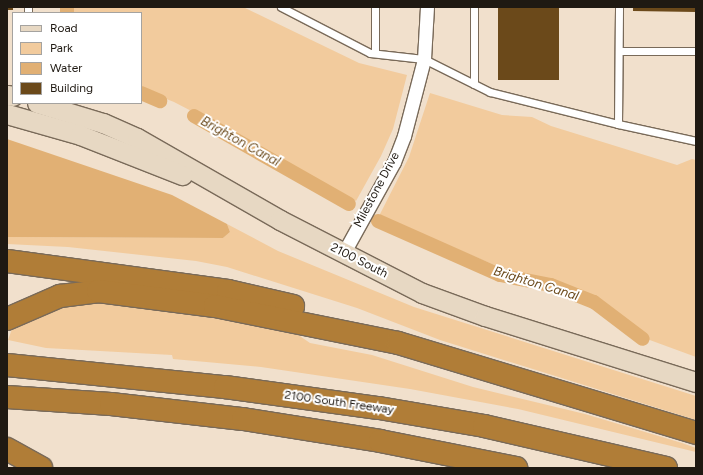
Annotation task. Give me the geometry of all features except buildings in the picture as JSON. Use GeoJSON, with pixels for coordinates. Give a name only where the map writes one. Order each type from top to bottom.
{"type":"FeatureCollection","features":[{"type":"Feature","properties":{"kind":"highway"},"geometry":{"type":"LineString","coordinates":[[7,261],[82,273],[152,280],[261,298],[334,318],[398,343],[696,433]]}},
{"type":"Feature","properties":{"kind":"highway"},"geometry":{"type":"LineString","coordinates":[[7,276],[82,273]]}},
{"type":"Feature","properties":{"kind":"highway"},"geometry":{"type":"LineString","coordinates":[[7,318],[60,296],[98,291],[215,306],[398,343]]}},
{"type":"Feature","properties":{"kind":"highway","name":"2100 South Freeway"},"geometry":{"type":"LineString","coordinates":[[7,365],[41,367],[225,387],[387,409],[484,426],[666,468]]}},
{"type":"Feature","properties":{"kind":"highway"},"geometry":{"type":"LineString","coordinates":[[7,397],[40,398],[266,423],[380,441],[516,468]]}},
{"type":"Feature","properties":{"kind":"highway"},"geometry":{"type":"LineString","coordinates":[[7,449],[41,468]]}},
{"type":"Feature","properties":{"kind":"main road","name":"2100 South"},"geometry":{"type":"LineString","coordinates":[[40,104],[97,122],[137,138],[280,220],[343,254],[422,293],[485,316],[696,382]]}},
{"type":"Feature","properties":{"kind":"main road"},"geometry":{"type":"LineString","coordinates":[[7,114],[56,127],[129,153],[280,220]]}},
{"type":"Feature","properties":{"kind":"street","name":"Milestone Drive"},"geometry":{"type":"LineString","coordinates":[[343,254],[394,162],[412,110],[424,59],[427,7]]}},
{"type":"Feature","properties":{"kind":"lane"},"geometry":{"type":"LineString","coordinates":[[281,7],[370,53],[424,59],[490,92],[618,124],[696,141]]}},
{"type":"Feature","properties":{"kind":"lane"},"geometry":{"type":"LineString","coordinates":[[375,7],[375,53]]}},
{"type":"Feature","properties":{"kind":"lane"},"geometry":{"type":"LineString","coordinates":[[474,7],[474,84]]}},
{"type":"Feature","properties":{"kind":"lane"},"geometry":{"type":"LineString","coordinates":[[618,124],[619,7]]}},
{"type":"Feature","properties":{"kind":"lane"},"geometry":{"type":"LineString","coordinates":[[619,50],[696,51]]}},
{"type":"Feature","properties":{"kind":"green space"},"geometry":{"type":"Polygon","coordinates":[[[74,7],[243,7],[359,63],[407,75],[393,129],[381,156],[356,201],[230,131],[174,102],[142,89],[142,12],[74,12],[74,7]]]}},
{"type":"Feature","properties":{"kind":"green space"},"geometry":{"type":"Polygon","coordinates":[[[430,93],[502,115],[532,117],[551,126],[677,165],[692,159],[696,160],[696,357],[647,339],[601,301],[573,287],[497,266],[379,216],[409,157],[430,93]]]}},
{"type":"Feature","properties":{"kind":"green space"},"geometry":{"type":"Polygon","coordinates":[[[227,224],[278,251],[414,307],[696,396],[696,420],[440,340],[357,308],[227,267],[196,261],[68,247],[7,244],[7,237],[223,238],[230,232],[227,224]]]}},
{"type":"Feature","properties":{"kind":"green space"},"geometry":{"type":"Polygon","coordinates":[[[103,301],[194,311],[291,330],[310,343],[372,355],[473,387],[585,414],[682,443],[696,448],[696,452],[518,409],[410,389],[261,367],[173,359],[172,355],[46,348],[8,340],[12,329],[25,320],[69,304],[103,301]]]}},
{"type":"Feature","properties":{"kind":"water"},"geometry":{"type":"Polygon","coordinates":[[[7,139],[172,195],[227,224],[230,232],[223,238],[7,237],[7,139]]]}},
{"type":"Feature","properties":{"kind":"waterway","name":"Brighton Canal"},"geometry":{"type":"LineString","coordinates":[[67,7],[67,12]]}},
{"type":"Feature","properties":{"kind":"waterway","name":"Brighton Canal"},"geometry":{"type":"LineString","coordinates":[[142,93],[160,101]]}},
{"type":"Feature","properties":{"kind":"waterway","name":"Brighton Canal"},"geometry":{"type":"LineString","coordinates":[[194,116],[349,204]]}},
{"type":"Feature","properties":{"kind":"waterway","name":"Brighton Canal"},"geometry":{"type":"LineString","coordinates":[[378,221],[500,275],[551,285],[594,302],[643,339]]}}]}
